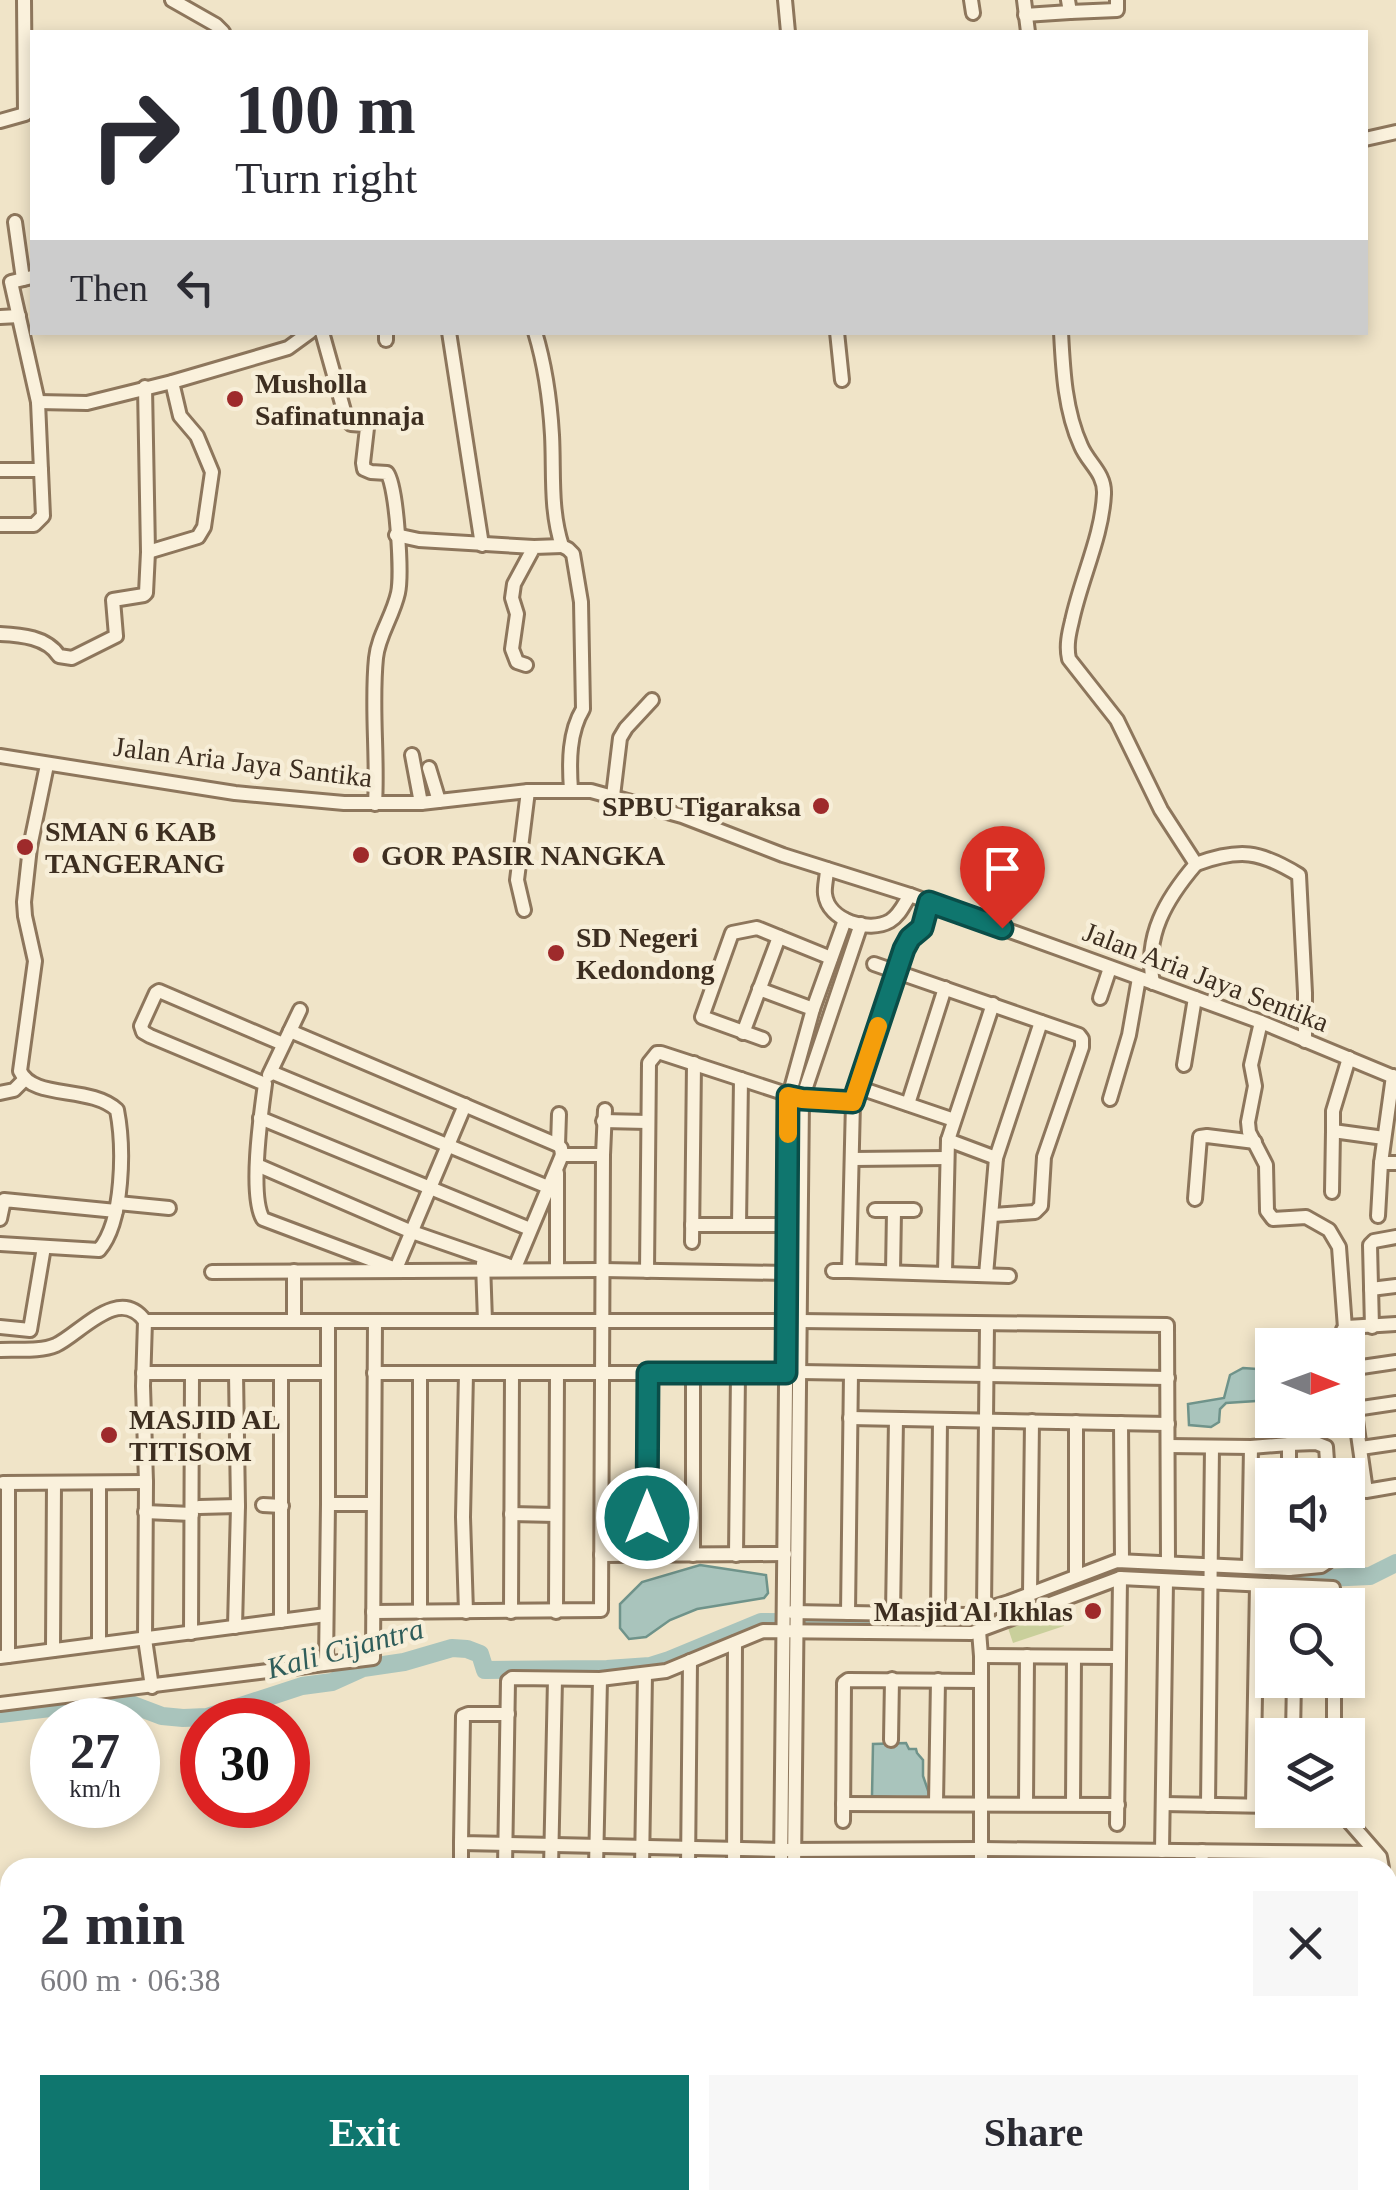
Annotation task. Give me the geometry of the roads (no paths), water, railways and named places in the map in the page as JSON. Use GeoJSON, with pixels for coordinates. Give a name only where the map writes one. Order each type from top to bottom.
{"type":"FeatureCollection","features":[{"type":"Feature","properties":{"kind":"street"},"geometry":{"type":"LineString","coordinates":[[0,121],[29,114],[24,0]]}},
{"type":"Feature","properties":{"kind":"street"},"geometry":{"type":"LineString","coordinates":[[172,0],[221,30]]}},
{"type":"Feature","properties":{"kind":"street"},"geometry":{"type":"LineString","coordinates":[[785,0],[788,30]]}},
{"type":"Feature","properties":{"kind":"street"},"geometry":{"type":"LineString","coordinates":[[1024,0],[1028,30]]}},
{"type":"Feature","properties":{"kind":"street"},"geometry":{"type":"LineString","coordinates":[[1026,15],[1069,6],[1117,10],[1117,0]]}},
{"type":"Feature","properties":{"kind":"street"},"geometry":{"type":"LineString","coordinates":[[1368,137],[1396,132]]}},
{"type":"Feature","properties":{"kind":"street"},"geometry":{"type":"LineString","coordinates":[[0,525],[34,525],[42,516],[38,402],[10,282],[28,278],[15,222]]}},
{"type":"Feature","properties":{"kind":"street"},"geometry":{"type":"LineString","coordinates":[[0,316],[19,316]]}},
{"type":"Feature","properties":{"kind":"street"},"geometry":{"type":"LineString","coordinates":[[38,402],[86,403],[172,382],[276,353],[307,335]]}},
{"type":"Feature","properties":{"kind":"street"},"geometry":{"type":"LineString","coordinates":[[323,335],[346,418],[351,424],[367,428],[364,470],[387,473],[391,479],[400,551],[398,593],[376,652],[375,804]]}},
{"type":"Feature","properties":{"kind":"street"},"geometry":{"type":"LineString","coordinates":[[449,335],[482,546]]}},
{"type":"Feature","properties":{"kind":"street"},"geometry":{"type":"LineString","coordinates":[[536,335],[548,396],[554,512],[562,546]]}},
{"type":"Feature","properties":{"kind":"street"},"geometry":{"type":"LineString","coordinates":[[837,335],[842,380]]}},
{"type":"Feature","properties":{"kind":"street"},"geometry":{"type":"LineString","coordinates":[[1061,335],[1064,383],[1072,417],[1082,449],[1101,476],[1104,491],[1102,523],[1078,590],[1067,653],[1117,720],[1162,810],[1196,864]]}},
{"type":"Feature","properties":{"kind":"street"},"geometry":{"type":"LineString","coordinates":[[148,552],[198,536],[204,527],[208,503],[212,472],[197,436],[180,416],[172,382]]}},
{"type":"Feature","properties":{"kind":"street"},"geometry":{"type":"LineString","coordinates":[[0,634],[45,642],[53,645],[59,656],[72,658],[116,634],[113,600],[146,593],[146,388]]}},
{"type":"Feature","properties":{"kind":"street"},"geometry":{"type":"LineString","coordinates":[[0,470],[41,470]]}},
{"type":"Feature","properties":{"kind":"street"},"geometry":{"type":"LineString","coordinates":[[396,535],[482,546],[568,548],[582,614],[583,709],[573,734],[571,790]]}},
{"type":"Feature","properties":{"kind":"street"},"geometry":{"type":"LineString","coordinates":[[526,665],[517,662],[512,649],[517,614],[512,598],[515,579],[534,547]]}},
{"type":"Feature","properties":{"kind":"street"},"geometry":{"type":"LineString","coordinates":[[613,796],[620,738],[652,700]]}},
{"type":"Feature","properties":{"kind":"street"},"geometry":{"type":"LineString","coordinates":[[412,755],[421,803]]}},
{"type":"Feature","properties":{"kind":"street","name":"Jalan Aria Jaya Santika"},"geometry":{"type":"LineString","coordinates":[[0,756],[235,793],[375,804],[528,791],[592,790],[682,816],[827,869]]}},
{"type":"Feature","properties":{"kind":"street"},"geometry":{"type":"LineString","coordinates":[[0,1244],[99,1250],[117,1207],[117,1110],[92,1095],[45,1088],[24,1080],[20,1071],[35,961],[24,902],[30,847],[48,765]]}},
{"type":"Feature","properties":{"kind":"street"},"geometry":{"type":"LineString","coordinates":[[430,768],[439,801]]}},
{"type":"Feature","properties":{"kind":"street"},"geometry":{"type":"LineString","coordinates":[[524,910],[517,880],[528,791]]}},
{"type":"Feature","properties":{"kind":"street"},"geometry":{"type":"LineString","coordinates":[[1110,1099],[1146,980],[1158,920],[1196,864],[1216,857],[1252,854],[1273,859],[1300,875],[1305,1041]]}},
{"type":"Feature","properties":{"kind":"street"},"geometry":{"type":"LineString","coordinates":[[827,869],[825,895],[832,909],[845,920],[878,926],[893,920],[910,895]]}},
{"type":"Feature","properties":{"kind":"street","name":"Jalan Aria Jaya Sentika"},"geometry":{"type":"LineString","coordinates":[[827,869],[910,895],[1261,1022],[1394,1077]]}},
{"type":"Feature","properties":{"kind":"street"},"geometry":{"type":"LineString","coordinates":[[849,1271],[853,1102],[904,949],[922,928],[929,902]]}},
{"type":"Feature","properties":{"kind":"street"},"geometry":{"type":"LineString","coordinates":[[794,1321],[787,1273],[795,1097],[813,1010],[845,920]]}},
{"type":"Feature","properties":{"kind":"street"},"geometry":{"type":"LineString","coordinates":[[791,1858],[795,1097],[861,924]]}},
{"type":"Feature","properties":{"kind":"street"},"geometry":{"type":"LineString","coordinates":[[763,1039],[702,1015],[733,931],[757,928],[832,958]]}},
{"type":"Feature","properties":{"kind":"street"},"geometry":{"type":"LineString","coordinates":[[742,1033],[778,937]]}},
{"type":"Feature","properties":{"kind":"street"},"geometry":{"type":"LineString","coordinates":[[874,964],[1080,1034],[1082,1047],[1044,1156],[1041,1206],[1034,1212],[992,1215]]}},
{"type":"Feature","properties":{"kind":"street"},"geometry":{"type":"LineString","coordinates":[[1100,998],[1110,968]]}},
{"type":"Feature","properties":{"kind":"street"},"geometry":{"type":"LineString","coordinates":[[908,1104],[946,988]]}},
{"type":"Feature","properties":{"kind":"street"},"geometry":{"type":"LineString","coordinates":[[759,989],[813,1010]]}},
{"type":"Feature","properties":{"kind":"street"},"geometry":{"type":"LineString","coordinates":[[548,1187],[143,1032],[141,1026],[148,1009],[156,993],[163,992],[466,1104],[559,1155],[603,1155]]}},
{"type":"Feature","properties":{"kind":"street"},"geometry":{"type":"LineString","coordinates":[[1184,1065],[1195,998]]}},
{"type":"Feature","properties":{"kind":"street"},"geometry":{"type":"LineString","coordinates":[[945,1272],[948,1140],[993,1004]]}},
{"type":"Feature","properties":{"kind":"street"},"geometry":{"type":"LineString","coordinates":[[300,1010],[268,1078],[260,1118],[258,1209],[262,1218],[396,1270]]}},
{"type":"Feature","properties":{"kind":"street"},"geometry":{"type":"LineString","coordinates":[[986,1275],[996,1158],[1041,1022]]}},
{"type":"Feature","properties":{"kind":"street"},"geometry":{"type":"LineString","coordinates":[[1261,1022],[1251,1064],[1254,1086],[1248,1122],[1268,1173],[1269,1216],[1306,1217],[1330,1230],[1339,1248],[1345,1328],[1396,1324]]}},
{"type":"Feature","properties":{"kind":"street"},"geometry":{"type":"LineString","coordinates":[[646,1271],[650,1060],[657,1053],[795,1097],[853,1102]]}},
{"type":"Feature","properties":{"kind":"street"},"geometry":{"type":"LineString","coordinates":[[1332,1192],[1333,1111],[1349,1058]]}},
{"type":"Feature","properties":{"kind":"street"},"geometry":{"type":"LineString","coordinates":[[692,1242],[694,1064]]}},
{"type":"Feature","properties":{"kind":"street"},"geometry":{"type":"LineString","coordinates":[[1378,1216],[1389,1163],[1384,1138],[1394,1077]]}},
{"type":"Feature","properties":{"kind":"street"},"geometry":{"type":"LineString","coordinates":[[0,1093],[14,1090],[24,1080]]}},
{"type":"Feature","properties":{"kind":"street"},"geometry":{"type":"LineString","coordinates":[[738,1225],[740,1080]]}},
{"type":"Feature","properties":{"kind":"street"},"geometry":{"type":"LineString","coordinates":[[857,1088],[954,1120]]}},
{"type":"Feature","properties":{"kind":"street"},"geometry":{"type":"LineString","coordinates":[[396,1270],[466,1104]]}},
{"type":"Feature","properties":{"kind":"street"},"geometry":{"type":"LineString","coordinates":[[557,1270],[559,1114]]}},
{"type":"Feature","properties":{"kind":"street"},"geometry":{"type":"LineString","coordinates":[[373,1612],[601,1610],[604,1115],[648,1122]]}},
{"type":"Feature","properties":{"kind":"street"},"geometry":{"type":"LineString","coordinates":[[260,1118],[530,1229]]}},
{"type":"Feature","properties":{"kind":"street"},"geometry":{"type":"LineString","coordinates":[[1332,1131],[1384,1138]]}},
{"type":"Feature","properties":{"kind":"street"},"geometry":{"type":"LineString","coordinates":[[1195,1199],[1200,1137],[1255,1142]]}},
{"type":"Feature","properties":{"kind":"street"},"geometry":{"type":"LineString","coordinates":[[948,1140],[996,1158]]}},
{"type":"Feature","properties":{"kind":"street"},"geometry":{"type":"LineString","coordinates":[[515,1269],[559,1155]]}},
{"type":"Feature","properties":{"kind":"street"},"geometry":{"type":"LineString","coordinates":[[853,1159],[947,1158]]}},
{"type":"Feature","properties":{"kind":"street"},"geometry":{"type":"LineString","coordinates":[[257,1165],[483,1264]]}},
{"type":"Feature","properties":{"kind":"street"},"geometry":{"type":"LineString","coordinates":[[0,1219],[4,1200],[169,1208]]}},
{"type":"Feature","properties":{"kind":"street"},"geometry":{"type":"LineString","coordinates":[[875,1210],[914,1210]]}},
{"type":"Feature","properties":{"kind":"street"},"geometry":{"type":"LineString","coordinates":[[894,1211],[894,1272]]}},
{"type":"Feature","properties":{"kind":"street"},"geometry":{"type":"LineString","coordinates":[[692,1225],[788,1225]]}},
{"type":"Feature","properties":{"kind":"street"},"geometry":{"type":"LineString","coordinates":[[1372,1327],[1370,1245],[1396,1238]]}},
{"type":"Feature","properties":{"kind":"street"},"geometry":{"type":"LineString","coordinates":[[0,1327],[30,1330],[44,1247]]}},
{"type":"Feature","properties":{"kind":"street"},"geometry":{"type":"LineString","coordinates":[[212,1272],[396,1270],[483,1264],[515,1269],[787,1273]]}},
{"type":"Feature","properties":{"kind":"street"},"geometry":{"type":"LineString","coordinates":[[483,1264],[485,1321]]}},
{"type":"Feature","properties":{"kind":"street"},"geometry":{"type":"LineString","coordinates":[[294,1271],[294,1321]]}},
{"type":"Feature","properties":{"kind":"street"},"geometry":{"type":"LineString","coordinates":[[833,1271],[1009,1276]]}},
{"type":"Feature","properties":{"kind":"street"},"geometry":{"type":"LineString","coordinates":[[1372,1290],[1396,1286]]}},
{"type":"Feature","properties":{"kind":"street"},"geometry":{"type":"LineString","coordinates":[[0,1350],[50,1347],[94,1317],[113,1310],[127,1308],[138,1312],[145,1321],[145,1638],[152,1687]]}},
{"type":"Feature","properties":{"kind":"street"},"geometry":{"type":"LineString","coordinates":[[145,1321],[1167,1325],[1168,1563]]}},
{"type":"Feature","properties":{"kind":"street"},"geometry":{"type":"LineString","coordinates":[[326,1662],[328,1321]]}},
{"type":"Feature","properties":{"kind":"street"},"geometry":{"type":"LineString","coordinates":[[0,1704],[374,1658],[374,1321]]}},
{"type":"Feature","properties":{"kind":"street"},"geometry":{"type":"LineString","coordinates":[[984,1610],[987,1324]]}},
{"type":"Feature","properties":{"kind":"street"},"geometry":{"type":"LineString","coordinates":[[1365,1365],[1396,1362]]}},
{"type":"Feature","properties":{"kind":"street"},"geometry":{"type":"LineString","coordinates":[[143,1372],[327,1373]]}},
{"type":"Feature","properties":{"kind":"street"},"geometry":{"type":"LineString","coordinates":[[556,1612],[558,1372]]}},
{"type":"Feature","properties":{"kind":"street"},"geometry":{"type":"LineString","coordinates":[[790,1621],[785,1554],[793,1372]]}},
{"type":"Feature","properties":{"kind":"street"},"geometry":{"type":"LineString","coordinates":[[374,1373],[793,1372],[1168,1378]]}},
{"type":"Feature","properties":{"kind":"street"},"geometry":{"type":"LineString","coordinates":[[191,1632],[195,1510],[192,1373]]}},
{"type":"Feature","properties":{"kind":"street"},"geometry":{"type":"LineString","coordinates":[[235,1627],[236,1373]]}},
{"type":"Feature","properties":{"kind":"street"},"geometry":{"type":"LineString","coordinates":[[281,1373],[281,1621]]}},
{"type":"Feature","properties":{"kind":"street"},"geometry":{"type":"LineString","coordinates":[[420,1373],[420,1612]]}},
{"type":"Feature","properties":{"kind":"street"},"geometry":{"type":"LineString","coordinates":[[466,1373],[466,1612]]}},
{"type":"Feature","properties":{"kind":"street"},"geometry":{"type":"LineString","coordinates":[[511,1612],[512,1373]]}},
{"type":"Feature","properties":{"kind":"street"},"geometry":{"type":"LineString","coordinates":[[647,1555],[648,1373]]}},
{"type":"Feature","properties":{"kind":"street"},"geometry":{"type":"LineString","coordinates":[[693,1373],[693,1555]]}},
{"type":"Feature","properties":{"kind":"street"},"geometry":{"type":"LineString","coordinates":[[736,1554],[738,1373]]}},
{"type":"Feature","properties":{"kind":"street"},"geometry":{"type":"LineString","coordinates":[[848,1613],[851,1373]]}},
{"type":"Feature","properties":{"kind":"street"},"geometry":{"type":"LineString","coordinates":[[1365,1408],[1396,1403]]}},
{"type":"Feature","properties":{"kind":"street"},"geometry":{"type":"LineString","coordinates":[[850,1418],[1168,1424]]}},
{"type":"Feature","properties":{"kind":"street"},"geometry":{"type":"LineString","coordinates":[[893,1614],[896,1419]]}},
{"type":"Feature","properties":{"kind":"street"},"geometry":{"type":"LineString","coordinates":[[938,1614],[940,1420]]}},
{"type":"Feature","properties":{"kind":"street"},"geometry":{"type":"LineString","coordinates":[[1030,1594],[1032,1421]]}},
{"type":"Feature","properties":{"kind":"street"},"geometry":{"type":"LineString","coordinates":[[1076,1422],[1076,1576]]}},
{"type":"Feature","properties":{"kind":"street"},"geometry":{"type":"LineString","coordinates":[[1121,1423],[1122,1560]]}},
{"type":"Feature","properties":{"kind":"street"},"geometry":{"type":"LineString","coordinates":[[1359,1438],[1366,1491],[1396,1486]]}},
{"type":"Feature","properties":{"kind":"street"},"geometry":{"type":"LineString","coordinates":[[1168,1446],[1316,1443],[1326,1447],[1327,1458]]}},
{"type":"Feature","properties":{"kind":"street"},"geometry":{"type":"LineString","coordinates":[[1289,1444],[1289,1458]]}},
{"type":"Feature","properties":{"kind":"street"},"geometry":{"type":"LineString","coordinates":[[1361,1448],[1396,1444]]}},
{"type":"Feature","properties":{"kind":"street"},"geometry":{"type":"LineString","coordinates":[[1208,1805],[1212,1447]]}},
{"type":"Feature","properties":{"kind":"street"},"geometry":{"type":"LineString","coordinates":[[1249,1567],[1251,1447]]}},
{"type":"Feature","properties":{"kind":"street"},"geometry":{"type":"LineString","coordinates":[[99,1644],[100,1482]]}},
{"type":"Feature","properties":{"kind":"street"},"geometry":{"type":"LineString","coordinates":[[146,1482],[4,1483],[4,1656],[326,1615]]}},
{"type":"Feature","properties":{"kind":"street"},"geometry":{"type":"LineString","coordinates":[[53,1650],[54,1483]]}},
{"type":"Feature","properties":{"kind":"street"},"geometry":{"type":"LineString","coordinates":[[328,1504],[373,1504]]}},
{"type":"Feature","properties":{"kind":"street"},"geometry":{"type":"LineString","coordinates":[[145,1512],[238,1506]]}},
{"type":"Feature","properties":{"kind":"street"},"geometry":{"type":"LineString","coordinates":[[262,1506],[282,1506]]}},
{"type":"Feature","properties":{"kind":"street"},"geometry":{"type":"LineString","coordinates":[[511,1514],[556,1515]]}},
{"type":"Feature","properties":{"kind":"street"},"geometry":{"type":"LineString","coordinates":[[601,1555],[785,1554]]}},
{"type":"Feature","properties":{"kind":"street"},"geometry":{"type":"LineString","coordinates":[[504,1858],[510,1679],[600,1679],[666,1671],[790,1621],[848,1613],[966,1615],[1122,1560],[1168,1563],[1257,1586],[1295,1588]]}},
{"type":"Feature","properties":{"kind":"street"},"geometry":{"type":"LineString","coordinates":[[790,1621],[960,1634],[978,1632],[1120,1578],[1166,1581],[1249,1567],[1296,1568]]}},
{"type":"Feature","properties":{"kind":"street"},"geometry":{"type":"LineString","coordinates":[[1117,1824],[1120,1578]]}},
{"type":"Feature","properties":{"kind":"street"},"geometry":{"type":"LineString","coordinates":[[1162,1851],[1166,1581]]}},
{"type":"Feature","properties":{"kind":"street"},"geometry":{"type":"LineString","coordinates":[[1163,1804],[1253,1806],[1257,1586]]}},
{"type":"Feature","properties":{"kind":"street"},"geometry":{"type":"LineString","coordinates":[[978,1632],[982,1656],[981,1858]]}},
{"type":"Feature","properties":{"kind":"street"},"geometry":{"type":"LineString","coordinates":[[734,1858],[735,1642]]}},
{"type":"Feature","properties":{"kind":"street"},"geometry":{"type":"LineString","coordinates":[[982,1656],[1119,1658]]}},
{"type":"Feature","properties":{"kind":"street"},"geometry":{"type":"LineString","coordinates":[[1026,1804],[1027,1656]]}},
{"type":"Feature","properties":{"kind":"street"},"geometry":{"type":"LineString","coordinates":[[1073,1804],[1074,1657]]}},
{"type":"Feature","properties":{"kind":"street"},"geometry":{"type":"LineString","coordinates":[[688,1858],[690,1662]]}},
{"type":"Feature","properties":{"kind":"street"},"geometry":{"type":"LineString","coordinates":[[642,1858],[645,1674]]}},
{"type":"Feature","properties":{"kind":"street"},"geometry":{"type":"LineString","coordinates":[[550,1858],[555,1679]]}},
{"type":"Feature","properties":{"kind":"street"},"geometry":{"type":"LineString","coordinates":[[596,1858],[600,1679]]}},
{"type":"Feature","properties":{"kind":"street"},"geometry":{"type":"LineString","coordinates":[[843,1822],[844,1683],[892,1679],[981,1681]]}},
{"type":"Feature","properties":{"kind":"street"},"geometry":{"type":"LineString","coordinates":[[891,1740],[892,1679]]}},
{"type":"Feature","properties":{"kind":"street"},"geometry":{"type":"LineString","coordinates":[[936,1802],[938,1680]]}},
{"type":"Feature","properties":{"kind":"street"},"geometry":{"type":"LineString","coordinates":[[461,1858],[463,1716],[508,1714]]}},
{"type":"Feature","properties":{"kind":"street"},"geometry":{"type":"LineString","coordinates":[[843,1804],[1118,1805]]}},
{"type":"Feature","properties":{"kind":"street"},"geometry":{"type":"LineString","coordinates":[[1354,1828],[1379,1858]]}},
{"type":"Feature","properties":{"kind":"street"},"geometry":{"type":"LineString","coordinates":[[461,1843],[734,1850],[1297,1852],[1332,1858]]}},
{"type":"Feature","properties":{"kind":"street"},"geometry":{"type":"LineString","coordinates":[[785,1858],[788,1850]]}},
{"type":"Feature","properties":{"kind":"street"},"geometry":{"type":"LineString","coordinates":[[1202,1851],[1202,1858]]}},
{"type":"Feature","properties":{"kind":"street"},"geometry":{"type":"LineString","coordinates":[[1297,1852],[1297,1858]]}},
{"type":"Feature","properties":{"kind":"street"},"geometry":{"type":"LineString","coordinates":[[1355,1858],[1376,1854]]}},
{"type":"Feature","properties":{"kind":"water"},"geometry":{"type":"Polygon","coordinates":[[[1243,1368],[1255,1369],[1255,1401],[1226,1403],[1220,1409],[1219,1422],[1211,1427],[1189,1425],[1188,1404],[1224,1398],[1230,1375],[1243,1368]]]}},
{"type":"Feature","properties":{"kind":"water"},"geometry":{"type":"Polygon","coordinates":[[[700,1565],[766,1575],[768,1593],[764,1598],[697,1609],[670,1620],[646,1637],[629,1639],[620,1628],[620,1604],[642,1582],[700,1565]]]}},
{"type":"Feature","properties":{"kind":"water"},"geometry":{"type":"Polygon","coordinates":[[[906,1743],[923,1760],[923,1776],[931,1799],[872,1796],[873,1744],[906,1743]]]}},
{"type":"Feature","properties":{"kind":"waterway","name":"Kali Cijantra"},"geometry":{"type":"LineString","coordinates":[[0,1714],[125,1702],[162,1716],[207,1717],[302,1686],[332,1682],[363,1668],[404,1662],[452,1648],[480,1654],[485,1670],[650,1666],[761,1622],[960,1623],[1002,1614],[1114,1569],[1326,1578],[1370,1576],[1396,1563]]}},
{"type":"Feature","properties":{"kind":"place","name":"Musholla Safinatunnaja"},"geometry":{"type":"Point","coordinates":[235,399]}},
{"type":"Feature","properties":{"kind":"place","name":"SPBU Tigaraksa"},"geometry":{"type":"Point","coordinates":[821,806]}},
{"type":"Feature","properties":{"kind":"place","name":"SMAN 6 KAB TANGERANG"},"geometry":{"type":"Point","coordinates":[25,847]}},
{"type":"Feature","properties":{"kind":"place","name":"GOR PASIR NANGKA"},"geometry":{"type":"Point","coordinates":[361,855]}},
{"type":"Feature","properties":{"kind":"place","name":"SD Negeri Kedondong"},"geometry":{"type":"Point","coordinates":[556,953]}},
{"type":"Feature","properties":{"kind":"place","name":"MASJID AL TITISOM"},"geometry":{"type":"Point","coordinates":[109,1435]}},
{"type":"Feature","properties":{"kind":"place","name":"Masjid Al Ikhlas"},"geometry":{"type":"Point","coordinates":[1093,1611]}}]}
